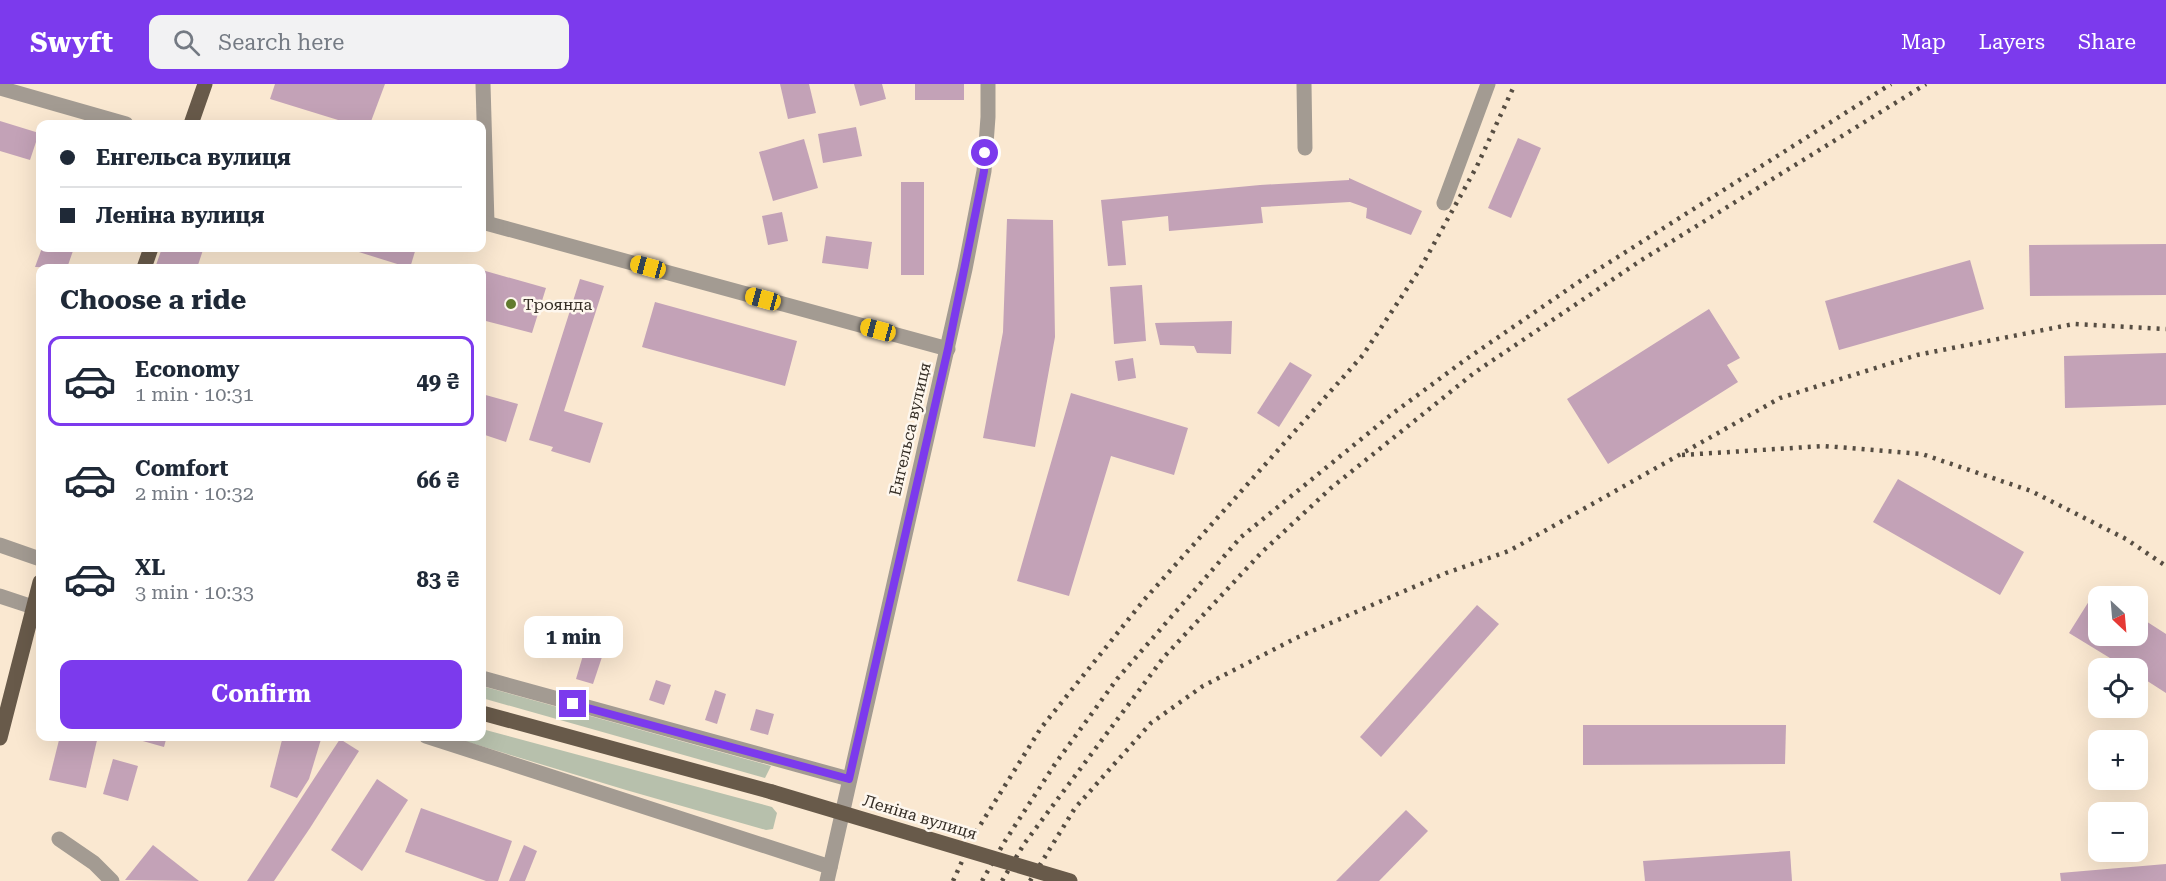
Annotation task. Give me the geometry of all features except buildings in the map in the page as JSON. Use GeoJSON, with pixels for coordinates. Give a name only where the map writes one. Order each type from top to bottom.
{"type":"FeatureCollection","features":[{"type":"Feature","properties":{"kind":"main road"},"geometry":{"type":"LineString","coordinates":[[193,120],[206,84]]}},
{"type":"Feature","properties":{"kind":"main road"},"geometry":{"type":"LineString","coordinates":[[0,738],[36,612]]}},
{"type":"Feature","properties":{"kind":"main road","name":"Леніна вулиця"},"geometry":{"type":"LineString","coordinates":[[486,714],[772,792],[1070,881]]}},
{"type":"Feature","properties":{"kind":"street"},"geometry":{"type":"LineString","coordinates":[[483,84],[483,120]]}},
{"type":"Feature","properties":{"kind":"street","name":"Енгельса вулиця"},"geometry":{"type":"LineString","coordinates":[[829,874],[948,349],[984,171],[988,84]]}},
{"type":"Feature","properties":{"kind":"street"},"geometry":{"type":"LineString","coordinates":[[1304,84],[1305,147]]}},
{"type":"Feature","properties":{"kind":"street"},"geometry":{"type":"LineString","coordinates":[[1444,203],[1488,84]]}},
{"type":"Feature","properties":{"kind":"street"},"geometry":{"type":"LineString","coordinates":[[0,88],[112,120]]}},
{"type":"Feature","properties":{"kind":"street"},"geometry":{"type":"LineString","coordinates":[[486,224],[948,349]]}},
{"type":"Feature","properties":{"kind":"street"},"geometry":{"type":"LineString","coordinates":[[0,545],[36,558]]}},
{"type":"Feature","properties":{"kind":"street"},"geometry":{"type":"LineString","coordinates":[[0,596],[36,608]]}},
{"type":"Feature","properties":{"kind":"street","name":"Леніна вулиця"},"geometry":{"type":"LineString","coordinates":[[486,679],[849,779]]}},
{"type":"Feature","properties":{"kind":"street"},"geometry":{"type":"LineString","coordinates":[[441,741],[829,874]]}},
{"type":"Feature","properties":{"kind":"street"},"geometry":{"type":"LineString","coordinates":[[59,838],[94,863],[112,881]]}},
{"type":"Feature","properties":{"kind":"green space"},"geometry":{"type":"Polygon","coordinates":[[[486,687],[771,766],[765,778],[486,699],[486,687]]]}},
{"type":"Feature","properties":{"kind":"green space"},"geometry":{"type":"Polygon","coordinates":[[[486,730],[772,807],[777,813],[773,829],[766,830],[464,741],[486,741],[486,730]]]}},
{"type":"Feature","properties":{"kind":"railway"},"geometry":{"type":"LineString","coordinates":[[953,881],[974,835],[1041,728],[1144,600],[1363,355],[1420,269],[1477,166],[1515,84]]}},
{"type":"Feature","properties":{"kind":"railway"},"geometry":{"type":"LineString","coordinates":[[982,881],[1055,764],[1117,679],[1241,537],[1392,414],[1465,360],[1583,279],[1891,84]]}},
{"type":"Feature","properties":{"kind":"railway"},"geometry":{"type":"LineString","coordinates":[[1002,881],[1024,844],[1164,657],[1261,553],[1331,488],[1474,373],[1640,261],[1926,84]]}},
{"type":"Feature","properties":{"kind":"railway"},"geometry":{"type":"LineString","coordinates":[[1030,881],[1075,808],[1151,723],[1203,686],[1296,638],[1446,573],[1509,551],[1780,398],[1917,355],[2074,324],[2166,329]]}},
{"type":"Feature","properties":{"kind":"railway"},"geometry":{"type":"LineString","coordinates":[[1682,455],[1824,446],[1922,454],[2031,491],[2126,539],[2166,566]]}},
{"type":"Feature","properties":{"kind":"place","name":"Троянда"},"geometry":{"type":"Point","coordinates":[511,304]}},
{"type":"Feature","properties":{"kind":"route"},"geometry":{"type":"LineString","coordinates":[[573,704],[849,779],[948,349],[984,171],[985,153]]}}]}
